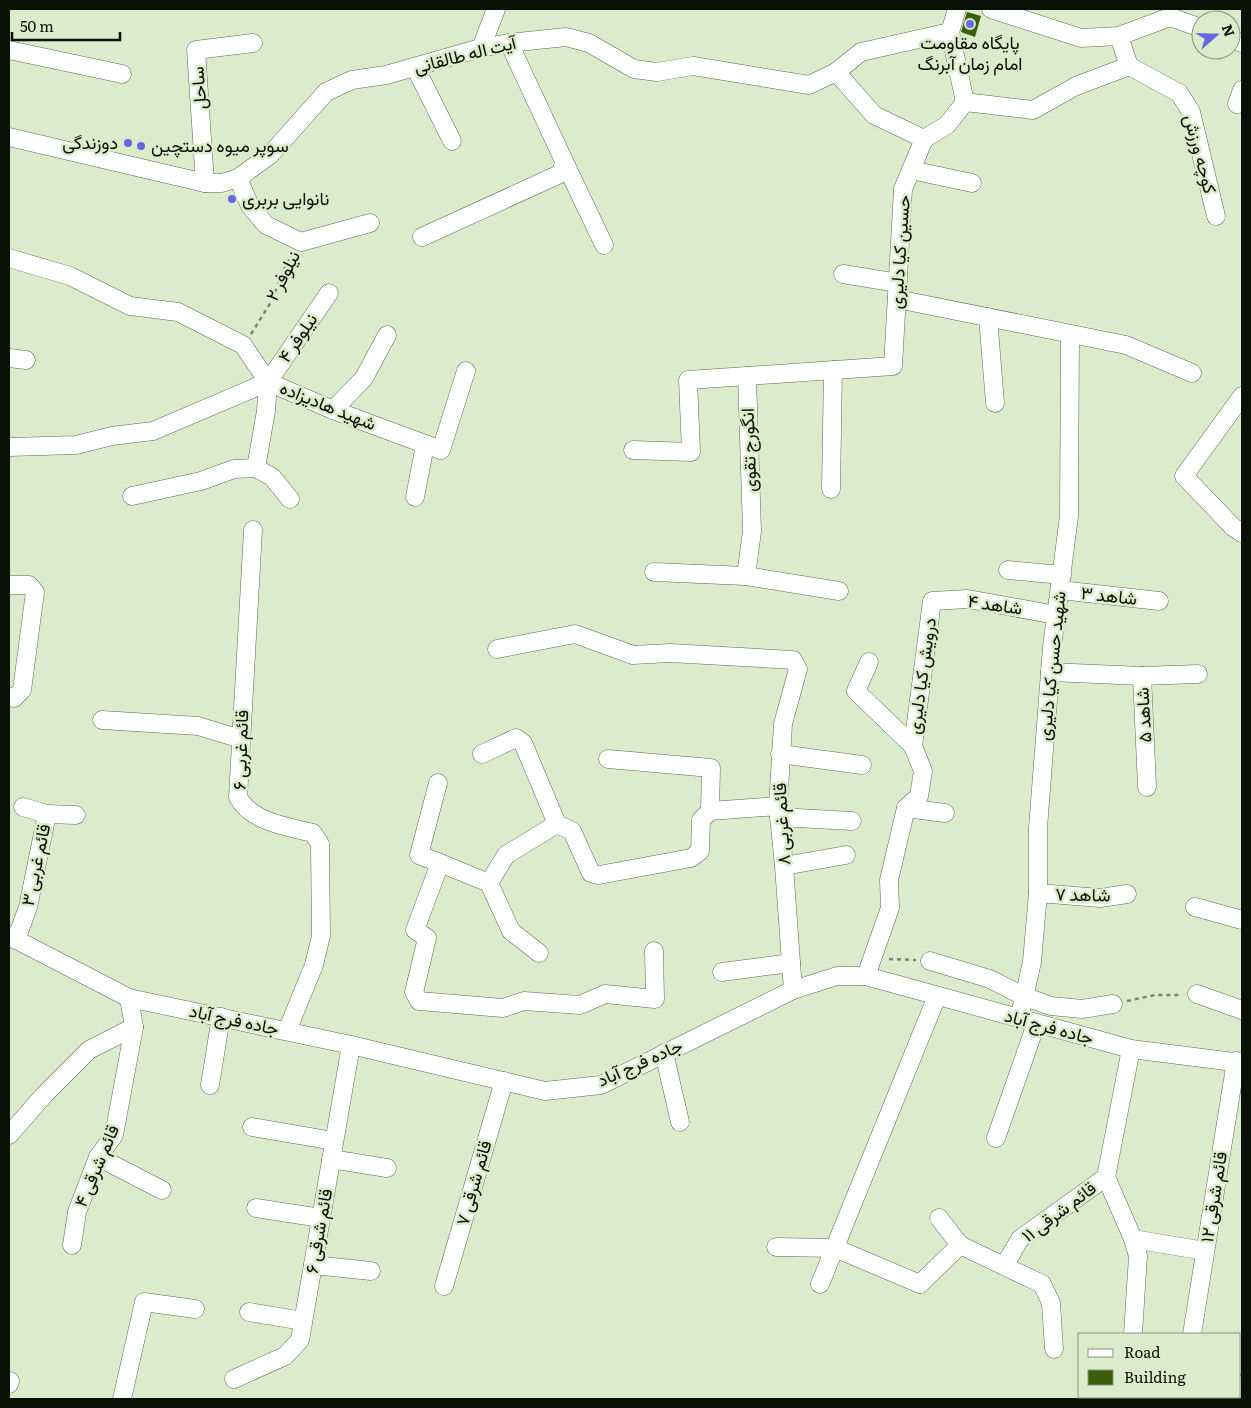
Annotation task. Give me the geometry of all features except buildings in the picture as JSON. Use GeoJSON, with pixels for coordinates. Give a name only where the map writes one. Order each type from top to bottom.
{"type":"FeatureCollection","features":[{"type":"Feature","properties":{"kind":"street"},"geometry":{"type":"LineString","coordinates":[[481,48],[496,9]]}},
{"type":"Feature","properties":{"kind":"street"},"geometry":{"type":"LineString","coordinates":[[958,9],[950,32],[966,102]]}},
{"type":"Feature","properties":{"kind":"street"},"geometry":{"type":"LineString","coordinates":[[991,9],[1081,38],[1119,36],[1170,17],[1191,24]]}},
{"type":"Feature","properties":{"kind":"street","name":"آیت اله طالقانی"},"geometry":{"type":"LineString","coordinates":[[9,137],[205,183],[222,183],[238,178],[270,155],[326,92],[352,80],[386,75],[481,48],[566,37],[588,43],[634,69],[657,72],[693,66],[810,85],[836,72],[861,52],[950,32]]}},
{"type":"Feature","properties":{"kind":"street"},"geometry":{"type":"LineString","coordinates":[[966,102],[1033,110],[1076,86],[1128,66],[1119,36]]}},
{"type":"Feature","properties":{"kind":"street","name":"ساحل"},"geometry":{"type":"LineString","coordinates":[[205,183],[196,50],[253,43]]}},
{"type":"Feature","properties":{"kind":"street"},"geometry":{"type":"LineString","coordinates":[[509,43],[604,245]]}},
{"type":"Feature","properties":{"kind":"street"},"geometry":{"type":"LineString","coordinates":[[9,50],[122,74]]}},
{"type":"Feature","properties":{"kind":"street","name":"کوچه ورزش"},"geometry":{"type":"LineString","coordinates":[[1128,66],[1179,93],[1191,112],[1216,216]]}},
{"type":"Feature","properties":{"kind":"street"},"geometry":{"type":"LineString","coordinates":[[415,67],[452,141]]}},
{"type":"Feature","properties":{"kind":"street"},"geometry":{"type":"LineString","coordinates":[[836,72],[874,115],[924,140],[947,125],[966,102]]}},
{"type":"Feature","properties":{"kind":"street","name":"حسین کیا دلیری"},"geometry":{"type":"LineString","coordinates":[[833,370],[893,366],[903,189],[924,140]]}},
{"type":"Feature","properties":{"kind":"street"},"geometry":{"type":"LineString","coordinates":[[422,237],[562,173],[564,161]]}},
{"type":"Feature","properties":{"kind":"street"},"geometry":{"type":"LineString","coordinates":[[911,170],[972,183]]}},
{"type":"Feature","properties":{"kind":"street"},"geometry":{"type":"LineString","coordinates":[[238,178],[250,206],[266,226],[301,242]]}},
{"type":"Feature","properties":{"kind":"street","name":"نیلوفر ۲"},"geometry":{"type":"LineString","coordinates":[[301,242],[370,223]]}},
{"type":"Feature","properties":{"kind":"street","name":"شهید هادیزاده"},"geometry":{"type":"LineString","coordinates":[[9,258],[70,276],[130,306],[178,312],[243,346],[268,382],[333,410],[433,448]]}},
{"type":"Feature","properties":{"kind":"street"},"geometry":{"type":"LineString","coordinates":[[843,274],[988,317],[1126,345],[1192,373]]}},
{"type":"Feature","properties":{"kind":"street","name":"نیلوفر ۴"},"geometry":{"type":"LineString","coordinates":[[268,382],[329,293]]}},
{"type":"Feature","properties":{"kind":"street"},"geometry":{"type":"LineString","coordinates":[[988,317],[995,403]]}},
{"type":"Feature","properties":{"kind":"street","name":"شهید حسن کیا دلیری"},"geometry":{"type":"LineString","coordinates":[[1019,1019],[1032,962],[1038,893],[1038,828],[1050,672],[1069,516],[1070,334]]}},
{"type":"Feature","properties":{"kind":"street"},"geometry":{"type":"LineString","coordinates":[[333,410],[364,378],[387,335]]}},
{"type":"Feature","properties":{"kind":"street"},"geometry":{"type":"LineString","coordinates":[[633,450],[691,452],[688,380],[833,370],[831,489]]}},
{"type":"Feature","properties":{"kind":"street"},"geometry":{"type":"LineString","coordinates":[[415,497],[433,448],[466,371]]}},
{"type":"Feature","properties":{"kind":"street","name":"انگورج تقوی"},"geometry":{"type":"LineString","coordinates":[[746,576],[752,531],[747,376]]}},
{"type":"Feature","properties":{"kind":"street"},"geometry":{"type":"LineString","coordinates":[[9,447],[76,445],[112,436],[153,431],[268,382],[266,411],[256,468]]}},
{"type":"Feature","properties":{"kind":"street"},"geometry":{"type":"LineString","coordinates":[[1242,396],[1184,476],[1242,533]]}},
{"type":"Feature","properties":{"kind":"street"},"geometry":{"type":"LineString","coordinates":[[132,496],[201,481],[234,469],[256,468],[272,477],[290,499]]}},
{"type":"Feature","properties":{"kind":"street","name":"قائم غربی ۶"},"geometry":{"type":"LineString","coordinates":[[252,530],[238,798],[243,806],[280,825],[313,832],[320,844],[321,936],[314,965],[287,1031]]}},
{"type":"Feature","properties":{"kind":"street","name":"شاهد ۳"},"geometry":{"type":"LineString","coordinates":[[1008,570],[1159,601]]}},
{"type":"Feature","properties":{"kind":"street"},"geometry":{"type":"LineString","coordinates":[[654,572],[746,576],[839,591]]}},
{"type":"Feature","properties":{"kind":"street"},"geometry":{"type":"LineString","coordinates":[[9,585],[29,585],[35,592],[22,690],[14,698],[9,698]]}},
{"type":"Feature","properties":{"kind":"street","name":"شاهد ۴"},"geometry":{"type":"LineString","coordinates":[[932,602],[968,600],[1056,615]]}},
{"type":"Feature","properties":{"kind":"street","name":"درویش کیا دلیری"},"geometry":{"type":"LineString","coordinates":[[866,976],[890,908],[889,880],[906,808],[919,796],[923,771],[913,746],[932,602]]}},
{"type":"Feature","properties":{"kind":"street","name":"قائم غربی ۸"},"geometry":{"type":"LineString","coordinates":[[497,649],[574,634],[633,655],[670,653],[793,660],[798,669],[783,724],[778,812],[793,990]]}},
{"type":"Feature","properties":{"kind":"street"},"geometry":{"type":"LineString","coordinates":[[869,662],[856,692],[913,746]]}},
{"type":"Feature","properties":{"kind":"street","name":"شاهد ۵"},"geometry":{"type":"LineString","coordinates":[[1050,672],[1142,676],[1147,787]]}},
{"type":"Feature","properties":{"kind":"street"},"geometry":{"type":"LineString","coordinates":[[1142,676],[1198,674]]}},
{"type":"Feature","properties":{"kind":"street"},"geometry":{"type":"LineString","coordinates":[[102,720],[198,726],[241,738]]}},
{"type":"Feature","properties":{"kind":"street"},"geometry":{"type":"LineString","coordinates":[[482,754],[516,738],[523,743],[557,824],[572,831],[591,873],[599,875],[691,858],[700,851],[702,820],[710,810],[711,768],[608,760]]}},
{"type":"Feature","properties":{"kind":"street"},"geometry":{"type":"LineString","coordinates":[[780,754],[862,765]]}},
{"type":"Feature","properties":{"kind":"street"},"geometry":{"type":"LineString","coordinates":[[438,783],[419,855],[489,883],[511,931],[539,953]]}},
{"type":"Feature","properties":{"kind":"street","name":"قائم غربی ۳"},"geometry":{"type":"LineString","coordinates":[[12,938],[28,907],[47,814],[23,807]]}},
{"type":"Feature","properties":{"kind":"street"},"geometry":{"type":"LineString","coordinates":[[906,808],[945,814]]}},
{"type":"Feature","properties":{"kind":"street"},"geometry":{"type":"LineString","coordinates":[[710,810],[778,812],[852,821]]}},
{"type":"Feature","properties":{"kind":"street"},"geometry":{"type":"LineString","coordinates":[[47,814],[76,815]]}},
{"type":"Feature","properties":{"kind":"street"},"geometry":{"type":"LineString","coordinates":[[489,883],[506,854],[557,824]]}},
{"type":"Feature","properties":{"kind":"street"},"geometry":{"type":"LineString","coordinates":[[784,866],[846,855]]}},
{"type":"Feature","properties":{"kind":"street"},"geometry":{"type":"LineString","coordinates":[[440,862],[415,930],[426,938],[414,992],[420,1001],[504,1008],[524,1001],[580,1005],[605,994],[655,999],[654,951]]}},
{"type":"Feature","properties":{"kind":"street","name":"شاهد ۷"},"geometry":{"type":"LineString","coordinates":[[1038,893],[1100,898],[1127,894]]}},
{"type":"Feature","properties":{"kind":"street"},"geometry":{"type":"LineString","coordinates":[[1195,907],[1242,920]]}},
{"type":"Feature","properties":{"kind":"street","name":"جاده فرج آباد"},"geometry":{"type":"LineString","coordinates":[[12,938],[129,998],[350,1045],[545,1091],[601,1085],[793,990],[837,976],[866,976],[1131,1049],[1239,1062]]}},
{"type":"Feature","properties":{"kind":"street"},"geometry":{"type":"LineString","coordinates":[[930,961],[990,979],[1023,996],[1051,1006],[1082,1009],[1113,1004]]}},
{"type":"Feature","properties":{"kind":"street"},"geometry":{"type":"LineString","coordinates":[[722,972],[791,964]]}},
{"type":"Feature","properties":{"kind":"street"},"geometry":{"type":"LineString","coordinates":[[1197,994],[1242,1010]]}},
{"type":"Feature","properties":{"kind":"street"},"geometry":{"type":"LineString","coordinates":[[820,1284],[937,996]]}},
{"type":"Feature","properties":{"kind":"street","name":"قائم شرقی ۴"},"geometry":{"type":"LineString","coordinates":[[72,1245],[76,1212],[98,1157],[114,1134],[134,1027],[129,998]]}},
{"type":"Feature","properties":{"kind":"street"},"geometry":{"type":"LineString","coordinates":[[210,1085],[221,1017]]}},
{"type":"Feature","properties":{"kind":"street"},"geometry":{"type":"LineString","coordinates":[[996,1138],[1036,1024]]}},
{"type":"Feature","properties":{"kind":"street"},"geometry":{"type":"LineString","coordinates":[[9,1135],[44,1094],[89,1050],[134,1027]]}},
{"type":"Feature","properties":{"kind":"street","name":"قائم شرقی ۶"},"geometry":{"type":"LineString","coordinates":[[234,1378],[285,1356],[300,1340],[350,1045]]}},
{"type":"Feature","properties":{"kind":"street","name":"قائم شرقی ۱۱"},"geometry":{"type":"LineString","coordinates":[[1004,1266],[1020,1239],[1106,1177],[1131,1049]]}},
{"type":"Feature","properties":{"kind":"street"},"geometry":{"type":"LineString","coordinates":[[664,1053],[680,1122]]}},
{"type":"Feature","properties":{"kind":"street","name":"قائم شرقی ۱۲"},"geometry":{"type":"LineString","coordinates":[[1192,1333],[1239,1062]]}},
{"type":"Feature","properties":{"kind":"street","name":"قائم شرقی ۷"},"geometry":{"type":"LineString","coordinates":[[444,1286],[504,1081]]}},
{"type":"Feature","properties":{"kind":"street"},"geometry":{"type":"LineString","coordinates":[[252,1127],[334,1141]]}},
{"type":"Feature","properties":{"kind":"street"},"geometry":{"type":"LineString","coordinates":[[98,1157],[162,1190]]}},
{"type":"Feature","properties":{"kind":"street"},"geometry":{"type":"LineString","coordinates":[[331,1159],[386,1168]]}},
{"type":"Feature","properties":{"kind":"street"},"geometry":{"type":"LineString","coordinates":[[1106,1177],[1138,1256],[1133,1333]]}},
{"type":"Feature","properties":{"kind":"street"},"geometry":{"type":"LineString","coordinates":[[256,1208],[321,1218]]}},
{"type":"Feature","properties":{"kind":"street"},"geometry":{"type":"LineString","coordinates":[[939,1218],[960,1245],[1042,1284],[1051,1303],[1054,1349]]}},
{"type":"Feature","properties":{"kind":"street"},"geometry":{"type":"LineString","coordinates":[[1133,1240],[1205,1251]]}},
{"type":"Feature","properties":{"kind":"street"},"geometry":{"type":"LineString","coordinates":[[776,1247],[835,1248],[920,1284],[960,1245]]}},
{"type":"Feature","properties":{"kind":"street"},"geometry":{"type":"LineString","coordinates":[[313,1265],[371,1271]]}},
{"type":"Feature","properties":{"kind":"street"},"geometry":{"type":"LineString","coordinates":[[122,1399],[144,1302],[195,1309]]}},
{"type":"Feature","properties":{"kind":"street"},"geometry":{"type":"LineString","coordinates":[[249,1312],[304,1321]]}},
{"type":"Feature","properties":{"kind":"street"},"geometry":{"type":"LineString","coordinates":[[1094,1399],[1104,1398]]}},
{"type":"Feature","properties":{"kind":"path","name":"نیلوفر ۲"},"geometry":{"type":"LineString","coordinates":[[243,346],[271,302],[286,265],[301,242]]}},
{"type":"Feature","properties":{"kind":"path"},"geometry":{"type":"LineString","coordinates":[[872,958],[930,961]]}},
{"type":"Feature","properties":{"kind":"path"},"geometry":{"type":"LineString","coordinates":[[1113,1004],[1154,995],[1197,994]]}},
{"type":"Feature","properties":{"kind":"place","name":"پایگاه مقاومت امام زمان آبرنگ"},"geometry":{"type":"Point","coordinates":[970,24]}},
{"type":"Feature","properties":{"kind":"place","name":"دوزندگی"},"geometry":{"type":"Point","coordinates":[128,143]}},
{"type":"Feature","properties":{"kind":"place","name":"سوپر میوه دستچین"},"geometry":{"type":"Point","coordinates":[141,146]}},
{"type":"Feature","properties":{"kind":"place","name":"نانوایی بربری"},"geometry":{"type":"Point","coordinates":[232,199]}}]}
